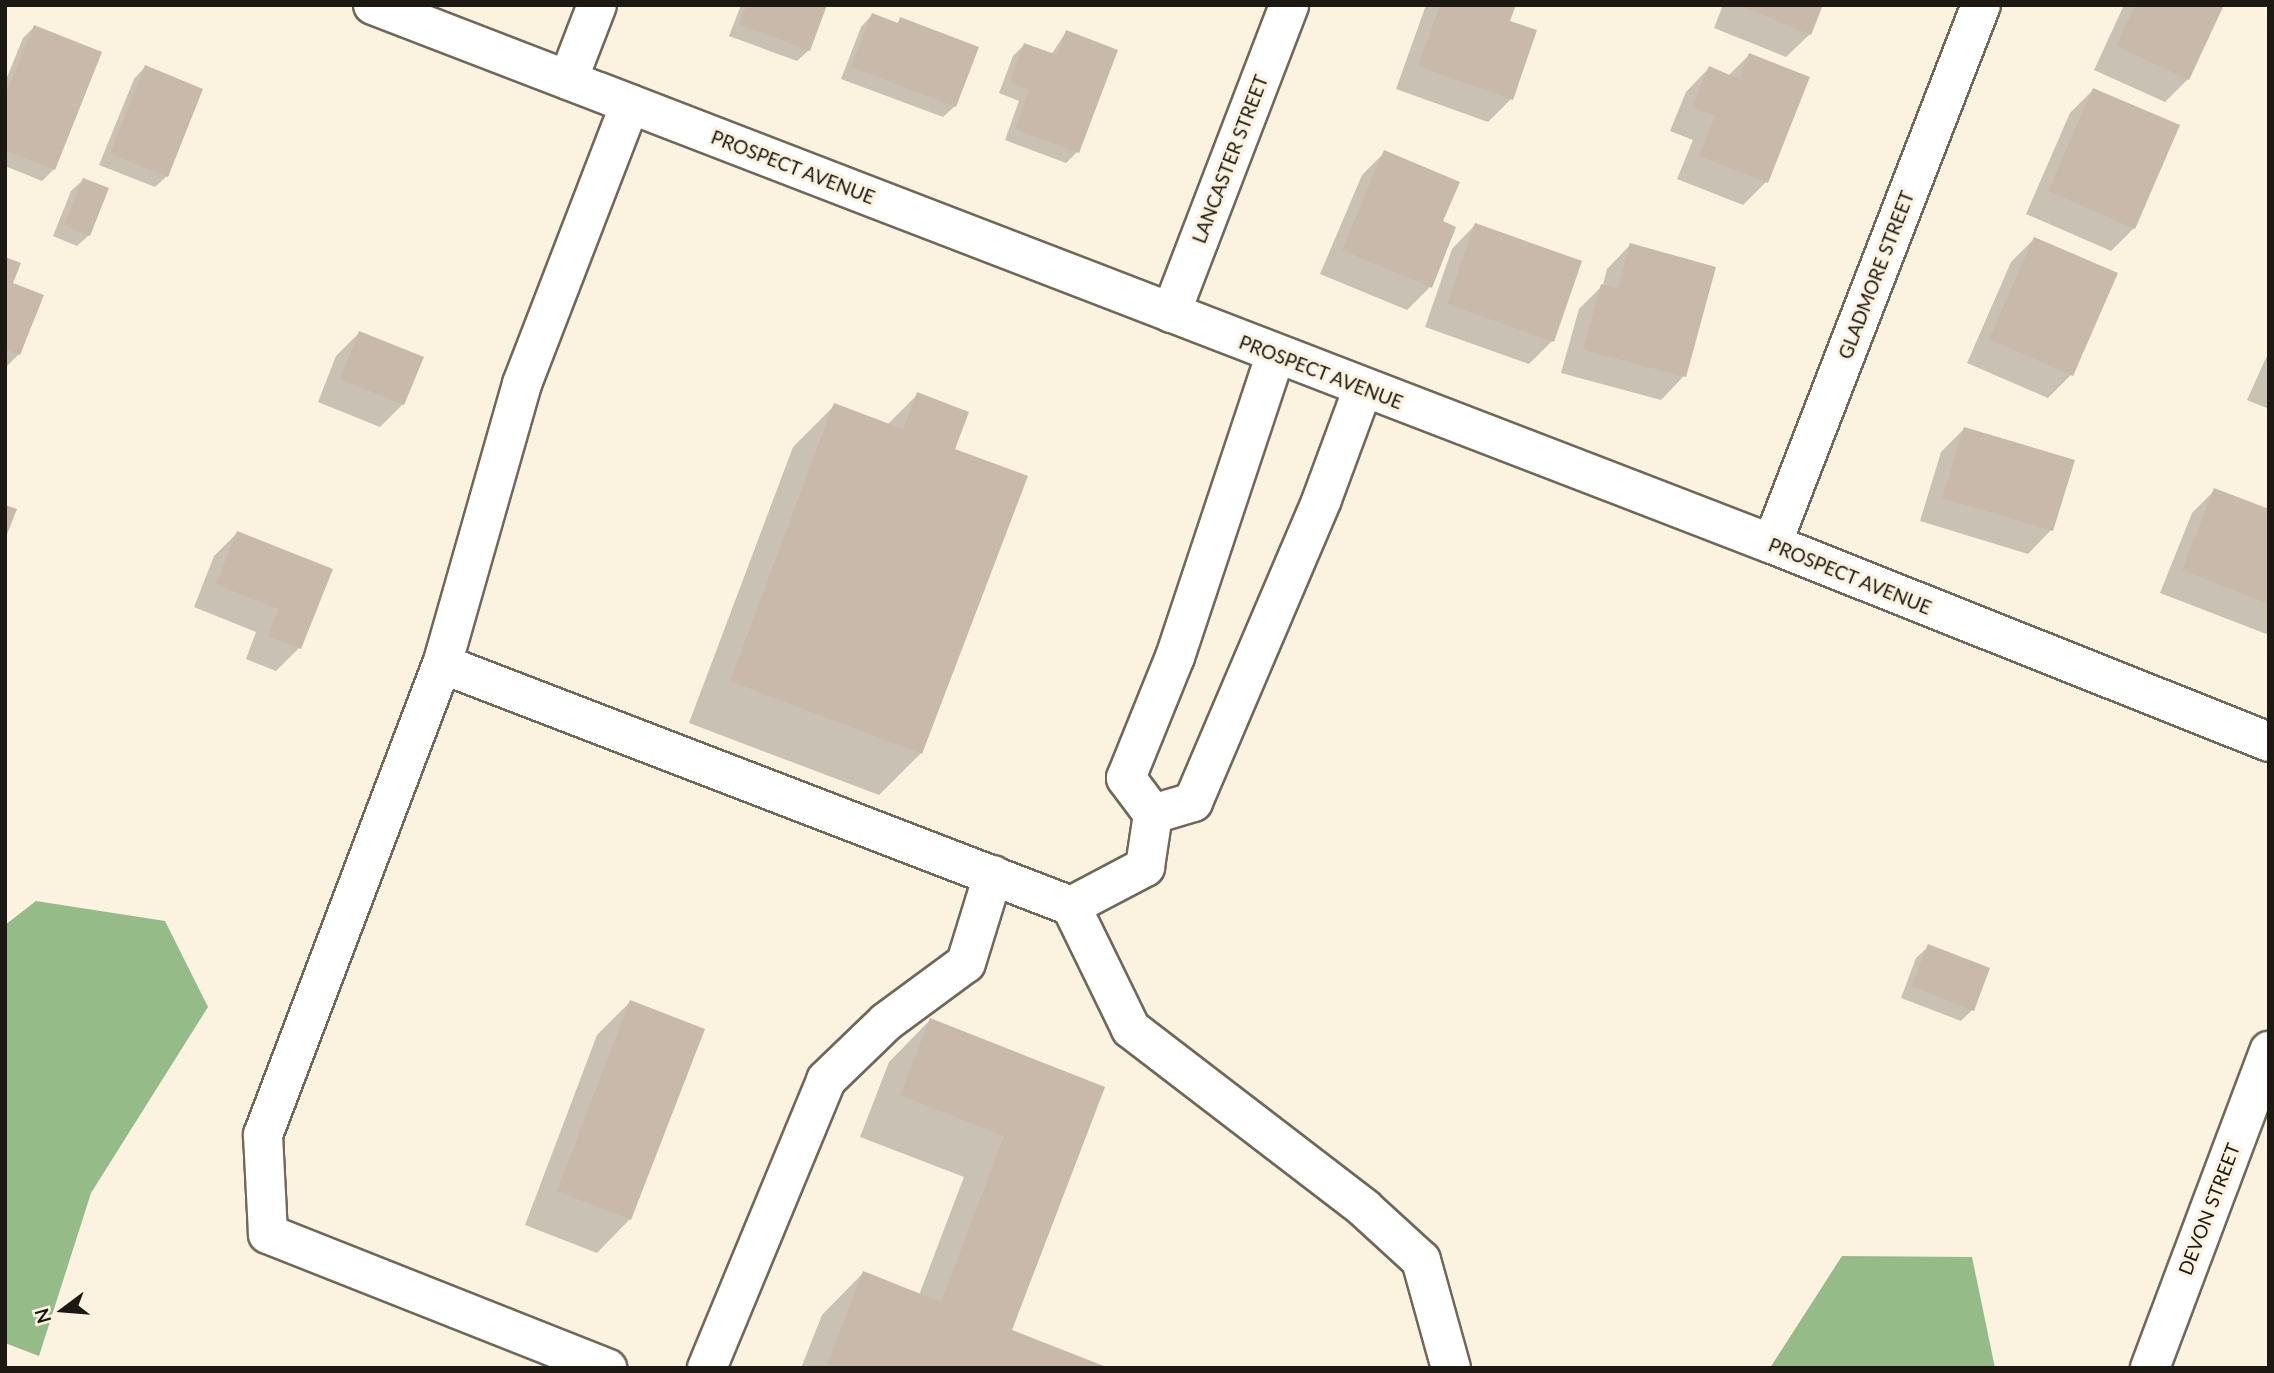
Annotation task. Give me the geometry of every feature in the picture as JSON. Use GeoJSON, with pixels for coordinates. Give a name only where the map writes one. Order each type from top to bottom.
{"type":"FeatureCollection","features":[{"type":"Feature","properties":{"kind":"street","name":"PROSPECT AVENUE"},"geometry":{"type":"LineString","coordinates":[[373,5],[1772,544],[2269,742]]}},
{"type":"Feature","properties":{"kind":"street"},"geometry":{"type":"LineString","coordinates":[[568,80],[597,5]]}},
{"type":"Feature","properties":{"kind":"street","name":"LANCASTER STREET"},"geometry":{"type":"LineString","coordinates":[[1171,313],[1289,5]]}},
{"type":"Feature","properties":{"kind":"street","name":"GLADMORE STREET"},"geometry":{"type":"LineString","coordinates":[[1772,544],[1981,5]]}},
{"type":"Feature","properties":{"kind":"street"},"geometry":{"type":"LineString","coordinates":[[607,1368],[268,1234],[263,1135],[442,664],[522,384],[629,104]]}},
{"type":"Feature","properties":{"kind":"street"},"geometry":{"type":"LineString","coordinates":[[1071,906],[1145,867],[1153,814],[1126,778],[1175,657],[1276,355]]}},
{"type":"Feature","properties":{"kind":"street"},"geometry":{"type":"LineString","coordinates":[[1153,814],[1193,802],[1322,499],[1363,388]]}},
{"type":"Feature","properties":{"kind":"street"},"geometry":{"type":"LineString","coordinates":[[442,664],[1071,906],[1131,1029],[1364,1208],[1421,1260],[1451,1368]]}},
{"type":"Feature","properties":{"kind":"street"},"geometry":{"type":"LineString","coordinates":[[707,1368],[826,1080],[886,1022],[965,963],[993,875]]}},
{"type":"Feature","properties":{"kind":"street","name":"DEVON STREET"},"geometry":{"type":"LineString","coordinates":[[2150,1368],[2269,1051]]}},
{"type":"Feature","properties":{"kind":"green space"},"geometry":{"type":"Polygon","coordinates":[[[36,901],[165,921],[208,1007],[91,1193],[39,1356],[5,1343],[5,925],[36,901]]]}},
{"type":"Feature","properties":{"kind":"green space"},"geometry":{"type":"Polygon","coordinates":[[[1842,1256],[1972,1257],[1995,1368],[1770,1368],[1842,1256]]]}},
{"type":"Feature","properties":{"kind":"building"},"geometry":{"type":"Polygon","coordinates":[[[747,5],[827,5],[810,51],[739,24],[747,5]]]}},
{"type":"Feature","properties":{"kind":"building"},"geometry":{"type":"Polygon","coordinates":[[[1440,5],[1516,5],[1510,21],[1537,30],[1513,100],[1418,66],[1440,5]]]}},
{"type":"Feature","properties":{"kind":"building"},"geometry":{"type":"Polygon","coordinates":[[[1739,5],[1823,5],[1811,35],[1739,5]]]}},
{"type":"Feature","properties":{"kind":"building"},"geometry":{"type":"Polygon","coordinates":[[[2135,5],[2224,5],[2189,80],[2116,46],[2135,5]]]}},
{"type":"Feature","properties":{"kind":"building"},"geometry":{"type":"Polygon","coordinates":[[[872,13],[898,23],[900,17],[979,47],[956,107],[851,67],[872,13]]]}},
{"type":"Feature","properties":{"kind":"building"},"geometry":{"type":"Polygon","coordinates":[[[34,25],[102,52],[55,170],[5,150],[5,96],[34,25]]]}},
{"type":"Feature","properties":{"kind":"building"},"geometry":{"type":"Polygon","coordinates":[[[1066,30],[1118,50],[1079,153],[1015,129],[1029,90],[1010,82],[1024,43],[1057,55],[1066,30]]]}},
{"type":"Feature","properties":{"kind":"building"},"geometry":{"type":"Polygon","coordinates":[[[1749,53],[1810,77],[1768,183],[1699,156],[1715,116],[1692,107],[1709,66],[1739,79],[1749,53]]]}},
{"type":"Feature","properties":{"kind":"building"},"geometry":{"type":"Polygon","coordinates":[[[145,65],[203,89],[168,177],[110,154],[145,65]]]}},
{"type":"Feature","properties":{"kind":"building"},"geometry":{"type":"Polygon","coordinates":[[[2093,88],[2180,125],[2135,229],[2048,191],[2093,88]]]}},
{"type":"Feature","properties":{"kind":"building"},"geometry":{"type":"Polygon","coordinates":[[[1384,150],[1460,182],[1443,221],[1456,227],[1432,288],[1342,250],[1384,150]]]}},
{"type":"Feature","properties":{"kind":"building"},"geometry":{"type":"Polygon","coordinates":[[[83,178],[109,188],[90,236],[64,225],[83,178]]]}},
{"type":"Feature","properties":{"kind":"building"},"geometry":{"type":"Polygon","coordinates":[[[1475,223],[1582,261],[1554,342],[1447,304],[1475,223]]]}},
{"type":"Feature","properties":{"kind":"building"},"geometry":{"type":"Polygon","coordinates":[[[2034,237],[2118,273],[2073,376],[1989,339],[2034,237]]]}},
{"type":"Feature","properties":{"kind":"building"},"geometry":{"type":"Polygon","coordinates":[[[1630,243],[1716,267],[1686,377],[1583,350],[1601,284],[1618,288],[1630,243]]]}},
{"type":"Feature","properties":{"kind":"building"},"geometry":{"type":"Polygon","coordinates":[[[5,257],[21,263],[13,283],[44,295],[20,355],[5,349],[5,257]]]}},
{"type":"Feature","properties":{"kind":"building"},"geometry":{"type":"Polygon","coordinates":[[[359,331],[424,357],[404,405],[340,379],[359,331]]]}},
{"type":"Feature","properties":{"kind":"building"},"geometry":{"type":"Polygon","coordinates":[[[917,392],[969,412],[955,449],[1028,476],[922,754],[730,681],[834,403],[903,429],[917,392]]]}},
{"type":"Feature","properties":{"kind":"building"},"geometry":{"type":"Polygon","coordinates":[[[1964,427],[2075,460],[2053,531],[1942,498],[1964,427]]]}},
{"type":"Feature","properties":{"kind":"building"},"geometry":{"type":"Polygon","coordinates":[[[2214,488],[2269,509],[2269,604],[2182,570],[2214,488]]]}},
{"type":"Feature","properties":{"kind":"building"},"geometry":{"type":"Polygon","coordinates":[[[5,505],[17,509],[5,539],[5,505]]]}},
{"type":"Feature","properties":{"kind":"building"},"geometry":{"type":"Polygon","coordinates":[[[237,531],[333,569],[301,649],[268,636],[278,609],[216,584],[237,531]]]}},
{"type":"Feature","properties":{"kind":"building"},"geometry":{"type":"Polygon","coordinates":[[[1928,944],[1990,968],[1974,1011],[1911,986],[1928,944]]]}},
{"type":"Feature","properties":{"kind":"building"},"geometry":{"type":"Polygon","coordinates":[[[630,1000],[705,1029],[631,1220],[557,1191],[630,1000]]]}},
{"type":"Feature","properties":{"kind":"building"},"geometry":{"type":"Polygon","coordinates":[[[930,1018],[1105,1087],[1012,1330],[1109,1368],[826,1368],[863,1271],[941,1302],[1004,1136],[900,1095],[930,1018]]]}}]}
